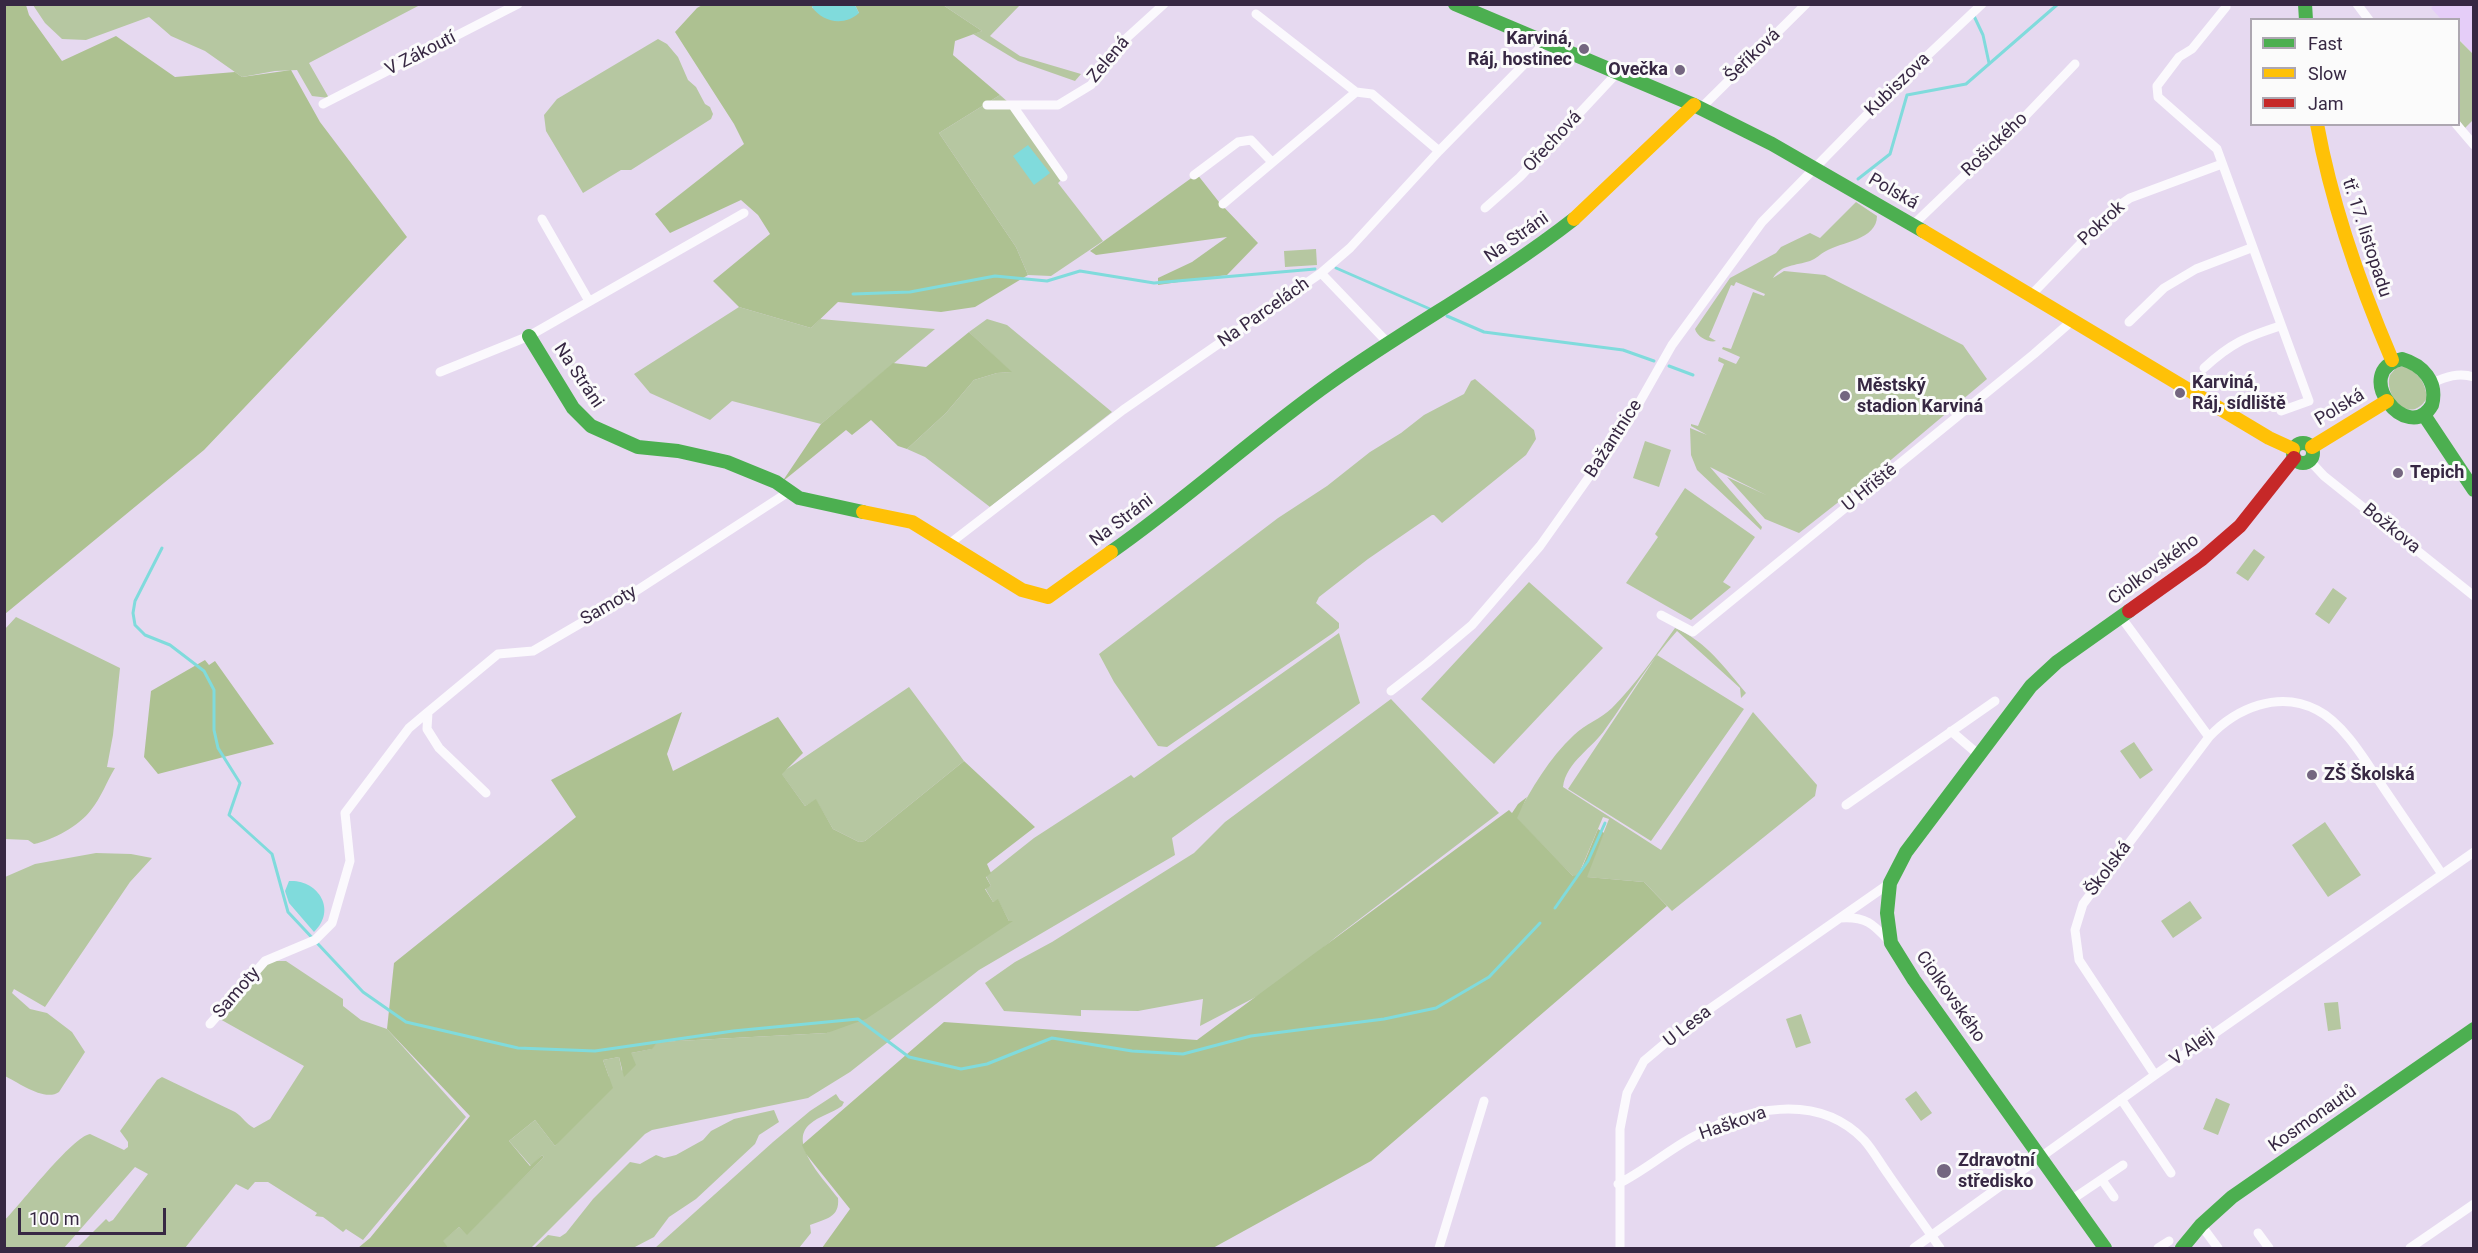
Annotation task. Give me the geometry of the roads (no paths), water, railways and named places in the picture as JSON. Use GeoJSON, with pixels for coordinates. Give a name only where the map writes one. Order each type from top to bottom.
{"type":"FeatureCollection","features":[{"type":"Feature","properties":{"kind":"street","name":"V Zákoutí"},"geometry":{"type":"LineString","coordinates":[[323,104],[518,4]]}},
{"type":"Feature","properties":{"kind":"street","name":"Zelená"},"geometry":{"type":"LineString","coordinates":[[987,105],[1058,105],[1091,85],[1120,44],[1164,4]]}},
{"type":"Feature","properties":{"kind":"street","name":"Polská"},"geometry":{"type":"LineString","coordinates":[[1455,4],[1697,107],[1814,167],[2269,438],[2294,454],[2301,463],[2387,401]]}},
{"type":"Feature","properties":{"kind":"street","name":"Šeříková"},"geometry":{"type":"LineString","coordinates":[[1697,107],[1806,4]]}},
{"type":"Feature","properties":{"kind":"street","name":"Kubiszova"},"geometry":{"type":"LineString","coordinates":[[1814,167],[1982,4]]}},
{"type":"Feature","properties":{"kind":"street"},"geometry":{"type":"LineString","coordinates":[[2225,4],[2226,7],[2192,49],[2180,57],[2157,86],[2158,97],[2217,149],[2309,402],[2281,411]]}},
{"type":"Feature","properties":{"kind":"street"},"geometry":{"type":"LineString","coordinates":[[2356,4],[2367,18]]}},
{"type":"Feature","properties":{"kind":"street"},"geometry":{"type":"LineString","coordinates":[[1256,14],[1356,92],[1372,94],[1439,151]]}},
{"type":"Feature","properties":{"kind":"street","name":"Na Parcelách"},"geometry":{"type":"LineString","coordinates":[[949,544],[1123,410],[1321,273],[1350,248],[1439,151],[1545,43]]}},
{"type":"Feature","properties":{"kind":"street","name":"Rošického"},"geometry":{"type":"LineString","coordinates":[[1913,225],[2012,130],[2075,64]]}},
{"type":"Feature","properties":{"kind":"street","name":"Ořechová"},"geometry":{"type":"LineString","coordinates":[[1485,208],[1520,177],[1617,73]]}},
{"type":"Feature","properties":{"kind":"street"},"geometry":{"type":"LineString","coordinates":[[1223,204],[1356,92]]}},
{"type":"Feature","properties":{"kind":"street"},"geometry":{"type":"LineString","coordinates":[[1013,106],[1063,177]]}},
{"type":"Feature","properties":{"kind":"street","name":"Na Stráni"},"geometry":{"type":"LineString","coordinates":[[529,336],[573,408],[591,426],[638,447],[678,451],[727,462],[776,482],[800,498],[912,522],[1023,590],[1048,597],[1120,546],[1288,412],[1525,257],[1578,216],[1697,107]]}},
{"type":"Feature","properties":{"kind":"street","name":"tř. 17. listopadu"},"geometry":{"type":"LineString","coordinates":[[2317,126],[2326,176],[2349,256],[2392,360]]}},
{"type":"Feature","properties":{"kind":"street"},"geometry":{"type":"LineString","coordinates":[[2458,126],[2474,145]]}},
{"type":"Feature","properties":{"kind":"street"},"geometry":{"type":"LineString","coordinates":[[1194,175],[1238,142],[1251,140],[1272,162]]}},
{"type":"Feature","properties":{"kind":"street","name":"Pokrok"},"geometry":{"type":"LineString","coordinates":[[2031,295],[2114,209],[2130,198],[2222,164]]}},
{"type":"Feature","properties":{"kind":"street","name":"Bažantnice"},"geometry":{"type":"LineString","coordinates":[[1390,691],[1472,625],[1540,546],[1630,418],[1680,333],[1762,222],[1814,167]]}},
{"type":"Feature","properties":{"kind":"street","name":"Na Stráni"},"geometry":{"type":"LineString","coordinates":[[440,372],[529,336],[744,213]]}},
{"type":"Feature","properties":{"kind":"street"},"geometry":{"type":"LineString","coordinates":[[542,219],[590,301]]}},
{"type":"Feature","properties":{"kind":"street"},"geometry":{"type":"LineString","coordinates":[[2129,322],[2164,288],[2196,269],[2252,248]]}},
{"type":"Feature","properties":{"kind":"street"},"geometry":{"type":"LineString","coordinates":[[1321,273],[1389,344]]}},
{"type":"Feature","properties":{"kind":"street","name":"U Hřiště"},"geometry":{"type":"LineString","coordinates":[[1661,615],[1693,632],[2073,320]]}},
{"type":"Feature","properties":{"kind":"street"},"geometry":{"type":"LineString","coordinates":[[2204,368],[2224,349],[2245,337],[2280,326]]}},
{"type":"Feature","properties":{"kind":"street"},"geometry":{"type":"LineString","coordinates":[[2402,359],[2416,364],[2432,382],[2433,400],[2430,410],[2424,415],[2413,418],[2394,410],[2381,389],[2380,376],[2392,360],[2402,359]]}},
{"type":"Feature","properties":{"kind":"street"},"geometry":{"type":"LineString","coordinates":[[2432,382],[2456,375],[2474,376]]}},
{"type":"Feature","properties":{"kind":"street"},"geometry":{"type":"LineString","coordinates":[[2424,415],[2474,490]]}},
{"type":"Feature","properties":{"kind":"street","name":"Ciolkovského"},"geometry":{"type":"LineString","coordinates":[[2104,1248],[1914,980],[1891,943],[1887,913],[1890,883],[1906,852],[2031,686],[2057,662],[2202,559],[2240,526],[2294,454]]}},
{"type":"Feature","properties":{"kind":"street","name":"Božkova"},"geometry":{"type":"LineString","coordinates":[[2311,454],[2324,476],[2474,596]]}},
{"type":"Feature","properties":{"kind":"street","name":"Samoty"},"geometry":{"type":"LineString","coordinates":[[210,1024],[266,961],[315,940],[332,923],[350,861],[345,813],[409,728],[498,654],[533,651],[636,591],[790,491]]}},
{"type":"Feature","properties":{"kind":"street"},"geometry":{"type":"LineString","coordinates":[[2121,617],[2210,737]]}},
{"type":"Feature","properties":{"kind":"street"},"geometry":{"type":"LineString","coordinates":[[1846,805],[1995,701]]}},
{"type":"Feature","properties":{"kind":"street","name":"Školská"},"geometry":{"type":"LineString","coordinates":[[2155,1075],[2079,960],[2075,930],[2083,904],[2224,721],[2240,711],[2263,704],[2295,704],[2319,710],[2356,748],[2442,874]]}},
{"type":"Feature","properties":{"kind":"street"},"geometry":{"type":"LineString","coordinates":[[428,712],[427,729],[439,748],[486,793]]}},
{"type":"Feature","properties":{"kind":"street"},"geometry":{"type":"LineString","coordinates":[[1951,731],[1979,755]]}},
{"type":"Feature","properties":{"kind":"street","name":"V Aleji"},"geometry":{"type":"LineString","coordinates":[[1914,1248],[2155,1075],[2474,852]]}},
{"type":"Feature","properties":{"kind":"street","name":"U Lesa"},"geometry":{"type":"LineString","coordinates":[[1620,1248],[1618,1184],[1620,1129],[1627,1093],[1644,1061],[1688,1024],[1890,883]]}},
{"type":"Feature","properties":{"kind":"street"},"geometry":{"type":"LineString","coordinates":[[1839,918],[1856,917],[1872,924],[1891,943]]}},
{"type":"Feature","properties":{"kind":"street","name":"Kosmonautů"},"geometry":{"type":"LineString","coordinates":[[2182,1248],[2201,1225],[2232,1197],[2474,1029]]}},
{"type":"Feature","properties":{"kind":"street"},"geometry":{"type":"LineString","coordinates":[[2121,1100],[2171,1173]]}},
{"type":"Feature","properties":{"kind":"street"},"geometry":{"type":"LineString","coordinates":[[1440,1248],[1484,1101]]}},
{"type":"Feature","properties":{"kind":"street","name":"Haškova"},"geometry":{"type":"LineString","coordinates":[[1618,1184],[1645,1170],[1692,1138],[1741,1117],[1778,1108],[1809,1110],[1833,1117],[1864,1140],[1940,1248]]}},
{"type":"Feature","properties":{"kind":"street"},"geometry":{"type":"LineString","coordinates":[[2071,1200],[2123,1165]]}},
{"type":"Feature","properties":{"kind":"street"},"geometry":{"type":"LineString","coordinates":[[2102,1180],[2114,1197]]}},
{"type":"Feature","properties":{"kind":"street"},"geometry":{"type":"LineString","coordinates":[[2410,1248],[2474,1204]]}},
{"type":"Feature","properties":{"kind":"street"},"geometry":{"type":"LineString","coordinates":[[2201,1225],[2218,1248]]}},
{"type":"Feature","properties":{"kind":"street"},"geometry":{"type":"LineString","coordinates":[[2258,1233],[2269,1248]]}},
{"type":"Feature","properties":{"kind":"street"},"geometry":{"type":"LineString","coordinates":[[2158,1248],[2169,1241]]}},
{"type":"Feature","properties":{"kind":"waterway"},"geometry":{"type":"LineString","coordinates":[[1858,179],[1890,154],[1907,95],[1966,84],[2058,4]]}},
{"type":"Feature","properties":{"kind":"waterway"},"geometry":{"type":"LineString","coordinates":[[1974,16],[1983,35],[1989,63]]}},
{"type":"Feature","properties":{"kind":"waterway"},"geometry":{"type":"LineString","coordinates":[[1336,268],[1430,309]]}},
{"type":"Feature","properties":{"kind":"waterway"},"geometry":{"type":"LineString","coordinates":[[853,294],[910,292],[995,276],[1047,281],[1080,271],[1154,283],[1315,269]]}},
{"type":"Feature","properties":{"kind":"waterway"},"geometry":{"type":"LineString","coordinates":[[1447,316],[1484,332],[1623,350],[1654,361]]}},
{"type":"Feature","properties":{"kind":"waterway"},"geometry":{"type":"LineString","coordinates":[[1669,366],[1693,375]]}},
{"type":"Feature","properties":{"kind":"waterway"},"geometry":{"type":"LineString","coordinates":[[162,548],[135,601],[133,613],[135,625],[145,635],[170,645],[204,671],[214,690],[214,730],[218,748],[240,783],[229,815],[272,854],[288,912],[363,992],[406,1022],[518,1048],[595,1051],[733,1031],[858,1019],[909,1057],[961,1069],[987,1064],[1052,1038],[1132,1051],[1183,1054],[1251,1036],[1384,1019],[1436,1008],[1489,977],[1540,923]]}},
{"type":"Feature","properties":{"kind":"waterway"},"geometry":{"type":"LineString","coordinates":[[1555,908],[1588,861],[1605,823]]}},
{"type":"Feature","properties":{"kind":"place","name":"Karviná, Ráj, hostinec"},"geometry":{"type":"Point","coordinates":[1584,49]}},
{"type":"Feature","properties":{"kind":"place","name":"Ovečka"},"geometry":{"type":"Point","coordinates":[1680,70]}},
{"type":"Feature","properties":{"kind":"place","name":"Karviná, Ráj, sídliště"},"geometry":{"type":"Point","coordinates":[2180,393]}},
{"type":"Feature","properties":{"kind":"place","name":"Městský stadion Karviná"},"geometry":{"type":"Point","coordinates":[1845,396]}},
{"type":"Feature","properties":{"kind":"place","name":"Tepich"},"geometry":{"type":"Point","coordinates":[2398,473]}},
{"type":"Feature","properties":{"kind":"place","name":"ZŠ Školská"},"geometry":{"type":"Point","coordinates":[2312,775]}},
{"type":"Feature","properties":{"kind":"place","name":"Zdravotní středisko"},"geometry":{"type":"Point","coordinates":[1944,1171]}}]}
